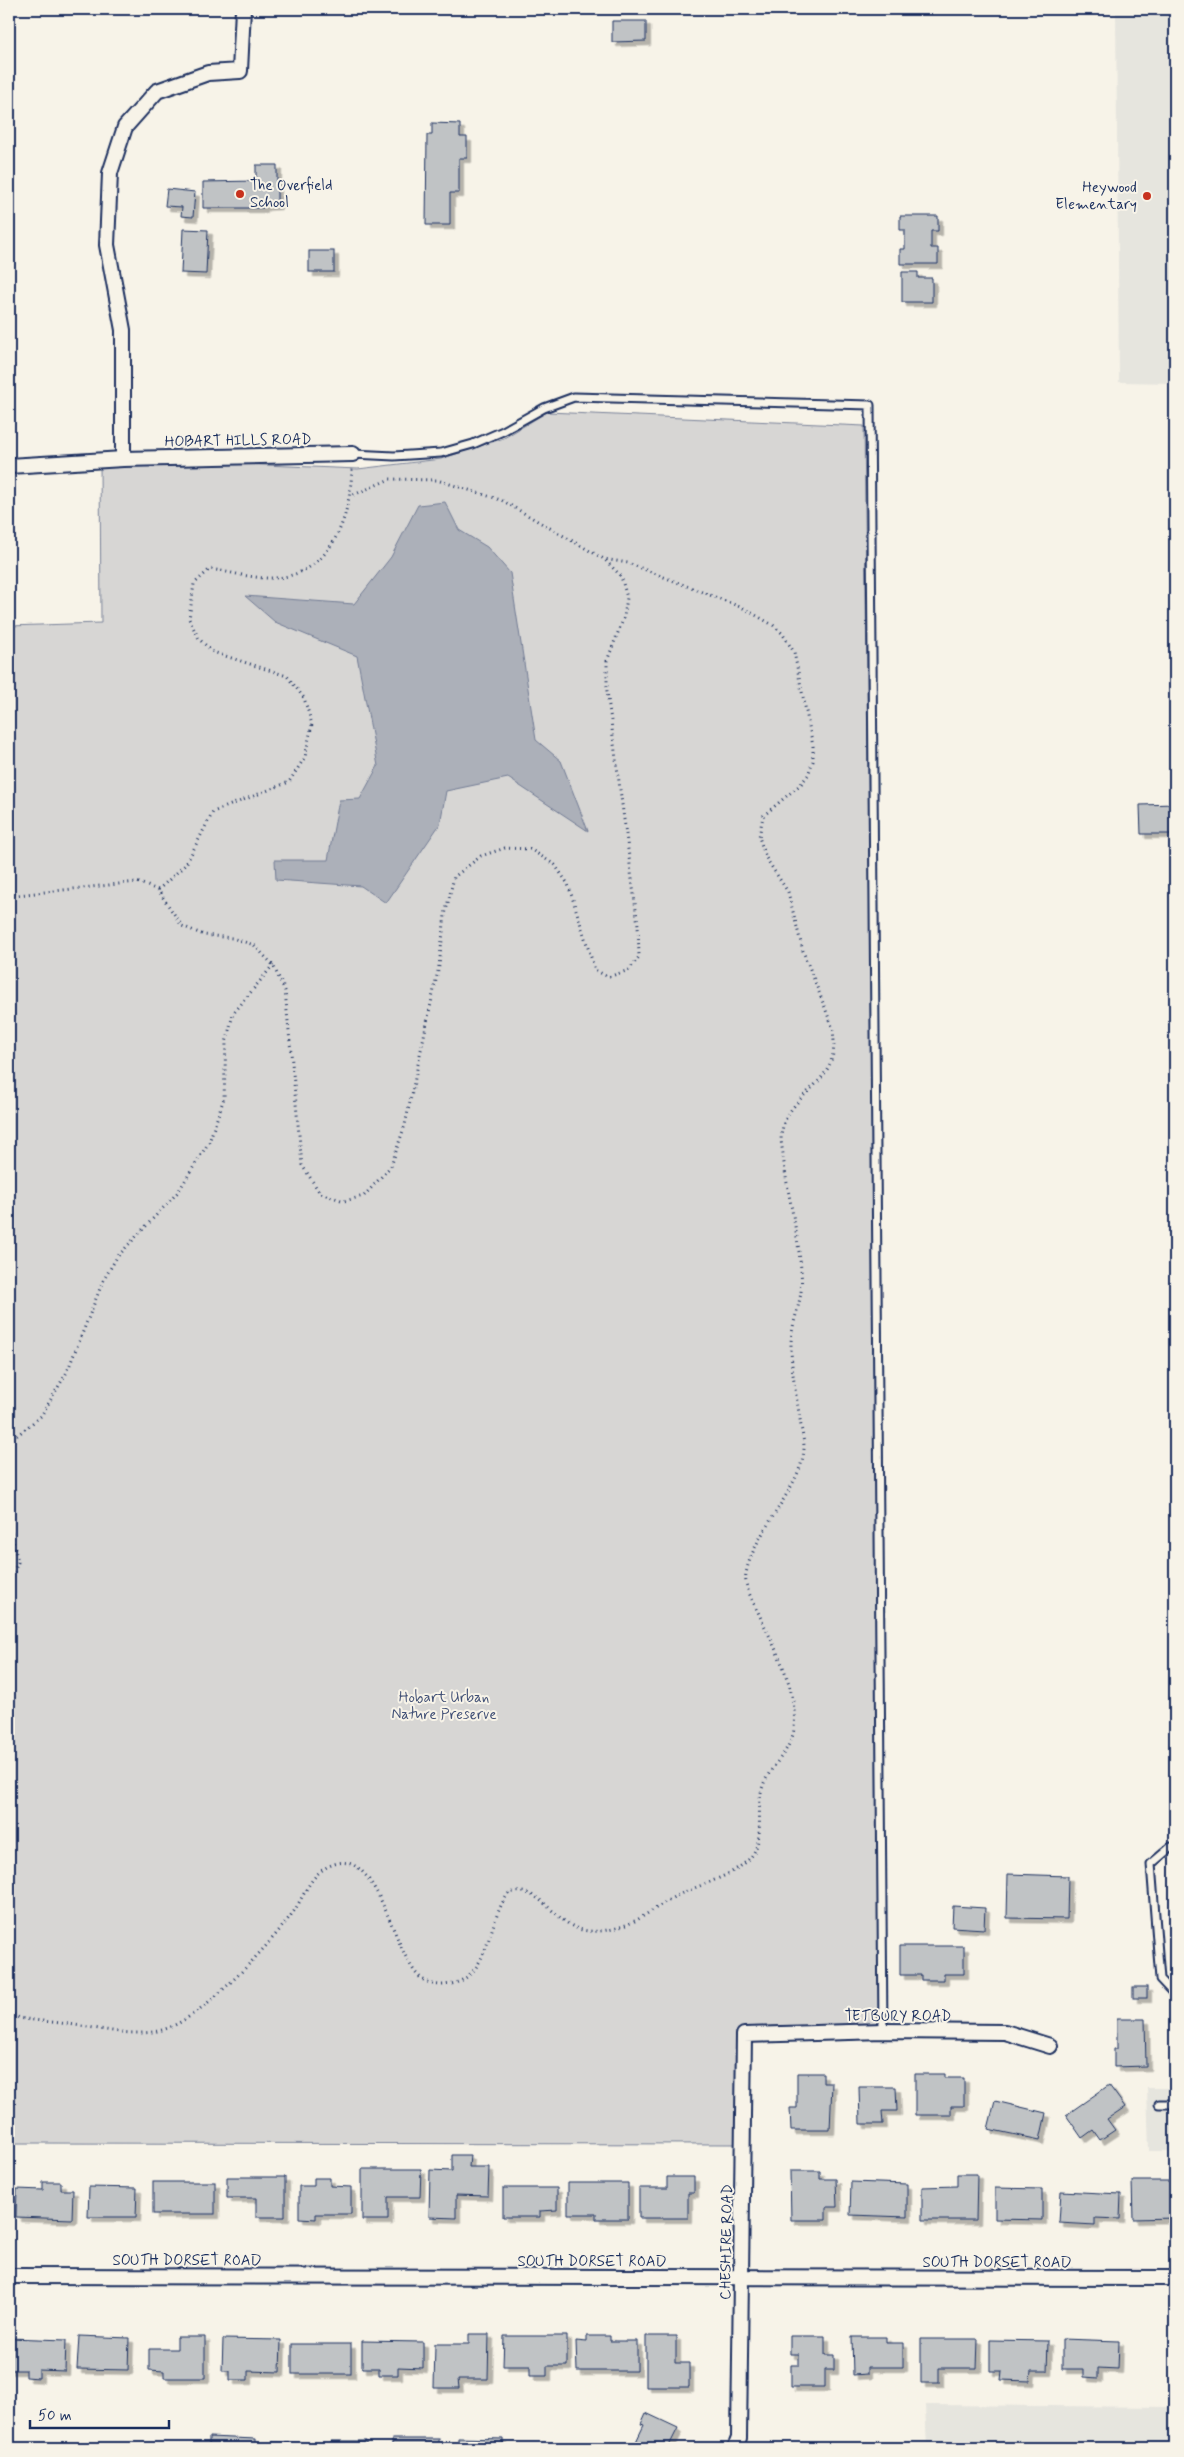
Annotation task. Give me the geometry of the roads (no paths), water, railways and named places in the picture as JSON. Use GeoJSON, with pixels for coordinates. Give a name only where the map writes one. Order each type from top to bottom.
{"type":"FeatureCollection","features":[{"type":"Feature","properties":{"kind":"street"},"geometry":{"type":"LineString","coordinates":[[123,459],[123,330],[107,245],[110,173],[125,127],[157,91],[208,74],[240,71],[243,9]]}},
{"type":"Feature","properties":{"kind":"street","name":"HOBART HILLS ROAD"},"geometry":{"type":"LineString","coordinates":[[9,466],[123,459],[353,454]]}},
{"type":"Feature","properties":{"kind":"street","name":"TETBURY ROAD"},"geometry":{"type":"LineString","coordinates":[[744,2035],[883,2031],[1005,2032],[1050,2046]]}},
{"type":"Feature","properties":{"kind":"street","name":"CHESHIRE ROAD"},"geometry":{"type":"LineString","coordinates":[[735,2448],[739,2438],[744,2035]]}},
{"type":"Feature","properties":{"kind":"street","name":"SOUTH DORSET ROAD"},"geometry":{"type":"LineString","coordinates":[[9,2276],[1175,2278]]}},
{"type":"Feature","properties":{"kind":"lane"},"geometry":{"type":"LineString","coordinates":[[353,454],[394,456],[441,453],[473,444],[503,431],[544,408],[574,397],[870,406],[883,2031]]}},
{"type":"Feature","properties":{"kind":"lane"},"geometry":{"type":"LineString","coordinates":[[1175,1847],[1171,1847],[1151,1864],[1160,1979],[1175,1995]]}},
{"type":"Feature","properties":{"kind":"lane"},"geometry":{"type":"LineString","coordinates":[[1159,2104],[1175,2104]]}},
{"type":"Feature","properties":{"kind":"place","name":"The Overfield School"},"geometry":{"type":"Point","coordinates":[240,194]}},
{"type":"Feature","properties":{"kind":"place","name":"Heywood Elementary"},"geometry":{"type":"Point","coordinates":[1147,196]}},
{"type":"Feature","properties":{"kind":"park label","name":"Hobart Urban Nature Preserve"},"geometry":{"type":"Point","coordinates":[444,1706]}}]}
